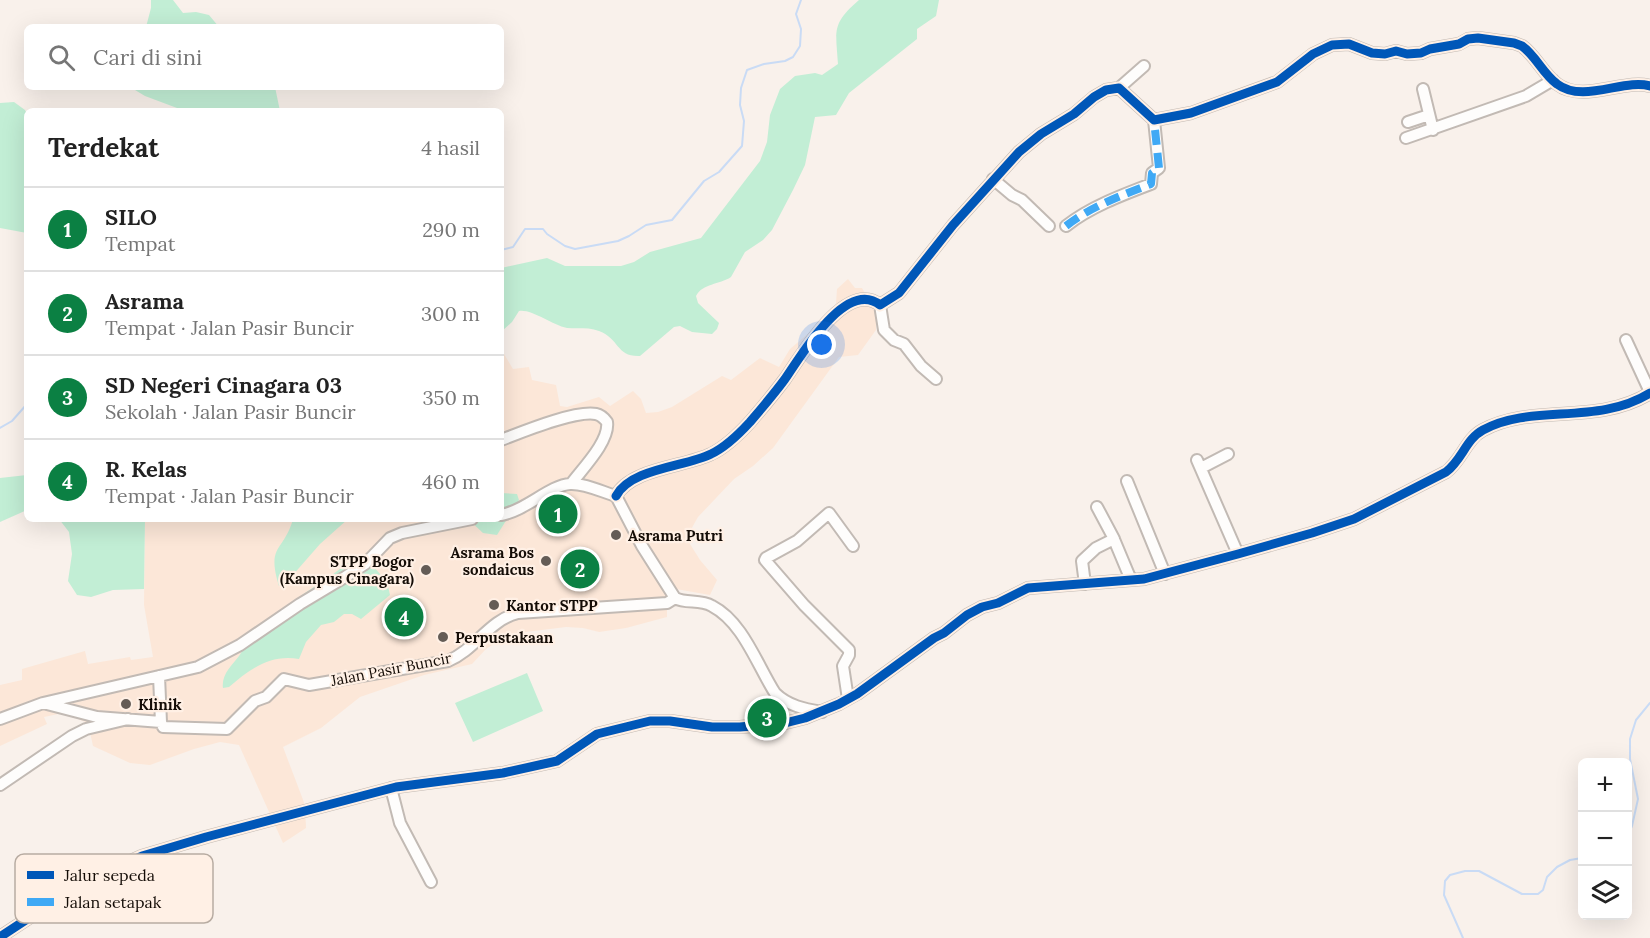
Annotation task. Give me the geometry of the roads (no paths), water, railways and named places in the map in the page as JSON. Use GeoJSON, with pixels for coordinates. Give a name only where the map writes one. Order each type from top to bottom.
{"type":"FeatureCollection","features":[{"type":"Feature","properties":{"kind":"street"},"geometry":{"type":"LineString","coordinates":[[1154,120],[1191,113],[1272,84],[1317,52],[1339,44],[1354,45],[1372,53],[1385,54],[1396,51],[1407,54],[1478,38],[1522,46],[1562,87],[1602,91],[1635,85],[1650,86]]}},
{"type":"Feature","properties":{"kind":"street"},"geometry":{"type":"LineString","coordinates":[[880,304],[898,293],[993,178],[1041,134],[1074,114],[1094,97],[1106,90],[1119,88],[1144,66]]}},
{"type":"Feature","properties":{"kind":"street"},"geometry":{"type":"LineString","coordinates":[[1406,138],[1526,96],[1553,80]]}},
{"type":"Feature","properties":{"kind":"street"},"geometry":{"type":"LineString","coordinates":[[1066,226],[1079,216],[1113,199],[1151,184],[1152,173],[1159,168],[1154,120],[1119,88]]}},
{"type":"Feature","properties":{"kind":"street"},"geometry":{"type":"LineString","coordinates":[[1423,89],[1433,130]]}},
{"type":"Feature","properties":{"kind":"street"},"geometry":{"type":"LineString","coordinates":[[1408,123],[1429,115]]}},
{"type":"Feature","properties":{"kind":"street"},"geometry":{"type":"LineString","coordinates":[[993,178],[1049,225]]}},
{"type":"Feature","properties":{"kind":"street"},"geometry":{"type":"LineString","coordinates":[[616,496],[625,485],[636,478],[705,457],[728,443],[749,423],[783,381],[810,341],[851,302],[867,299],[880,304],[884,330],[894,340],[904,344],[921,366],[936,379]]}},
{"type":"Feature","properties":{"kind":"street"},"geometry":{"type":"LineString","coordinates":[[149,854],[392,788],[503,773],[557,761],[597,734],[650,721],[740,727],[785,723],[822,712],[848,699],[967,615],[1028,588],[1131,580],[1165,574],[1312,533],[1354,519],[1446,472],[1455,465],[1474,436],[1491,426],[1522,418],[1625,406],[1650,393],[1626,340]]}},
{"type":"Feature","properties":{"kind":"street"},"geometry":{"type":"LineString","coordinates":[[504,439],[565,419],[599,415],[607,422],[607,434],[571,484]]}},
{"type":"Feature","properties":{"kind":"street"},"geometry":{"type":"LineString","coordinates":[[1228,454],[1199,464],[1238,554]]}},
{"type":"Feature","properties":{"kind":"street"},"geometry":{"type":"LineString","coordinates":[[1127,482],[1165,574]]}},
{"type":"Feature","properties":{"kind":"street"},"geometry":{"type":"LineString","coordinates":[[504,514],[519,510],[554,489],[571,484],[616,496],[642,546],[675,598]]}},
{"type":"Feature","properties":{"kind":"street"},"geometry":{"type":"LineString","coordinates":[[1097,507],[1114,539],[1131,580]]}},
{"type":"Feature","properties":{"kind":"street"},"geometry":{"type":"LineString","coordinates":[[848,699],[843,666],[849,650],[804,605],[765,560],[797,541],[829,513],[853,546]]}},
{"type":"Feature","properties":{"kind":"street"},"geometry":{"type":"LineString","coordinates":[[0,718],[43,703],[198,667],[240,645],[365,564],[390,538],[402,533],[457,522]]}},
{"type":"Feature","properties":{"kind":"street"},"geometry":{"type":"LineString","coordinates":[[1085,584],[1082,561],[1096,548],[1114,539]]}},
{"type":"Feature","properties":{"kind":"street","name":"Jalan Pasir Buncir"},"geometry":{"type":"LineString","coordinates":[[160,722],[165,728],[227,729],[255,700],[266,697],[281,681],[287,680],[309,685],[448,661],[458,657],[506,616],[667,603],[675,598],[704,602],[725,615],[742,637],[767,681],[781,699],[794,706],[822,712]]}},
{"type":"Feature","properties":{"kind":"street"},"geometry":{"type":"LineString","coordinates":[[43,703],[76,713],[160,722],[159,676]]}},
{"type":"Feature","properties":{"kind":"street"},"geometry":{"type":"LineString","coordinates":[[0,785],[72,736],[94,727],[128,719]]}},
{"type":"Feature","properties":{"kind":"street"},"geometry":{"type":"LineString","coordinates":[[392,788],[400,823],[431,882]]}},
{"type":"Feature","properties":{"kind":"street"},"geometry":{"type":"LineString","coordinates":[[0,937],[21,923]]}},
{"type":"Feature","properties":{"kind":"waterway"},"geometry":{"type":"LineString","coordinates":[[504,249],[513,247],[525,229],[543,229],[565,246],[575,249],[618,241],[646,225],[672,220],[704,181],[719,172],[742,146],[744,121],[740,105],[741,88],[747,70],[793,57],[800,46],[801,29],[796,14],[801,0]]}},
{"type":"Feature","properties":{"kind":"waterway"},"geometry":{"type":"LineString","coordinates":[[0,428],[12,421],[24,407]]}},
{"type":"Feature","properties":{"kind":"waterway"},"geometry":{"type":"LineString","coordinates":[[1632,826],[1638,799],[1630,759],[1630,739],[1636,720],[1650,703]]}},
{"type":"Feature","properties":{"kind":"waterway"},"geometry":{"type":"LineString","coordinates":[[1463,938],[1444,895],[1445,881],[1450,875],[1465,871],[1479,871],[1522,894],[1538,894],[1543,890],[1547,877],[1557,867],[1578,859]]}},
{"type":"Feature","properties":{"kind":"place","name":"SILO"},"geometry":{"type":"Point","coordinates":[558,514]}},
{"type":"Feature","properties":{"kind":"place","name":"Asrama Putri"},"geometry":{"type":"Point","coordinates":[616,535]}},
{"type":"Feature","properties":{"kind":"place","name":"Asrama Bos sondaicus"},"geometry":{"type":"Point","coordinates":[546,561]}},
{"type":"Feature","properties":{"kind":"place","name":"Asrama"},"geometry":{"type":"Point","coordinates":[580,569]}},
{"type":"Feature","properties":{"kind":"place","name":"STPP Bogor (Kampus Cinagara)"},"geometry":{"type":"Point","coordinates":[426,570]}},
{"type":"Feature","properties":{"kind":"place","name":"Kantor STPP"},"geometry":{"type":"Point","coordinates":[494,605]}},
{"type":"Feature","properties":{"kind":"place","name":"R. Kelas"},"geometry":{"type":"Point","coordinates":[404,617]}},
{"type":"Feature","properties":{"kind":"place","name":"Perpustakaan"},"geometry":{"type":"Point","coordinates":[443,637]}},
{"type":"Feature","properties":{"kind":"place","name":"Klinik"},"geometry":{"type":"Point","coordinates":[126,704]}},
{"type":"Feature","properties":{"kind":"place","name":"SD Negeri Cinagara 03"},"geometry":{"type":"Point","coordinates":[767,718]}}]}
